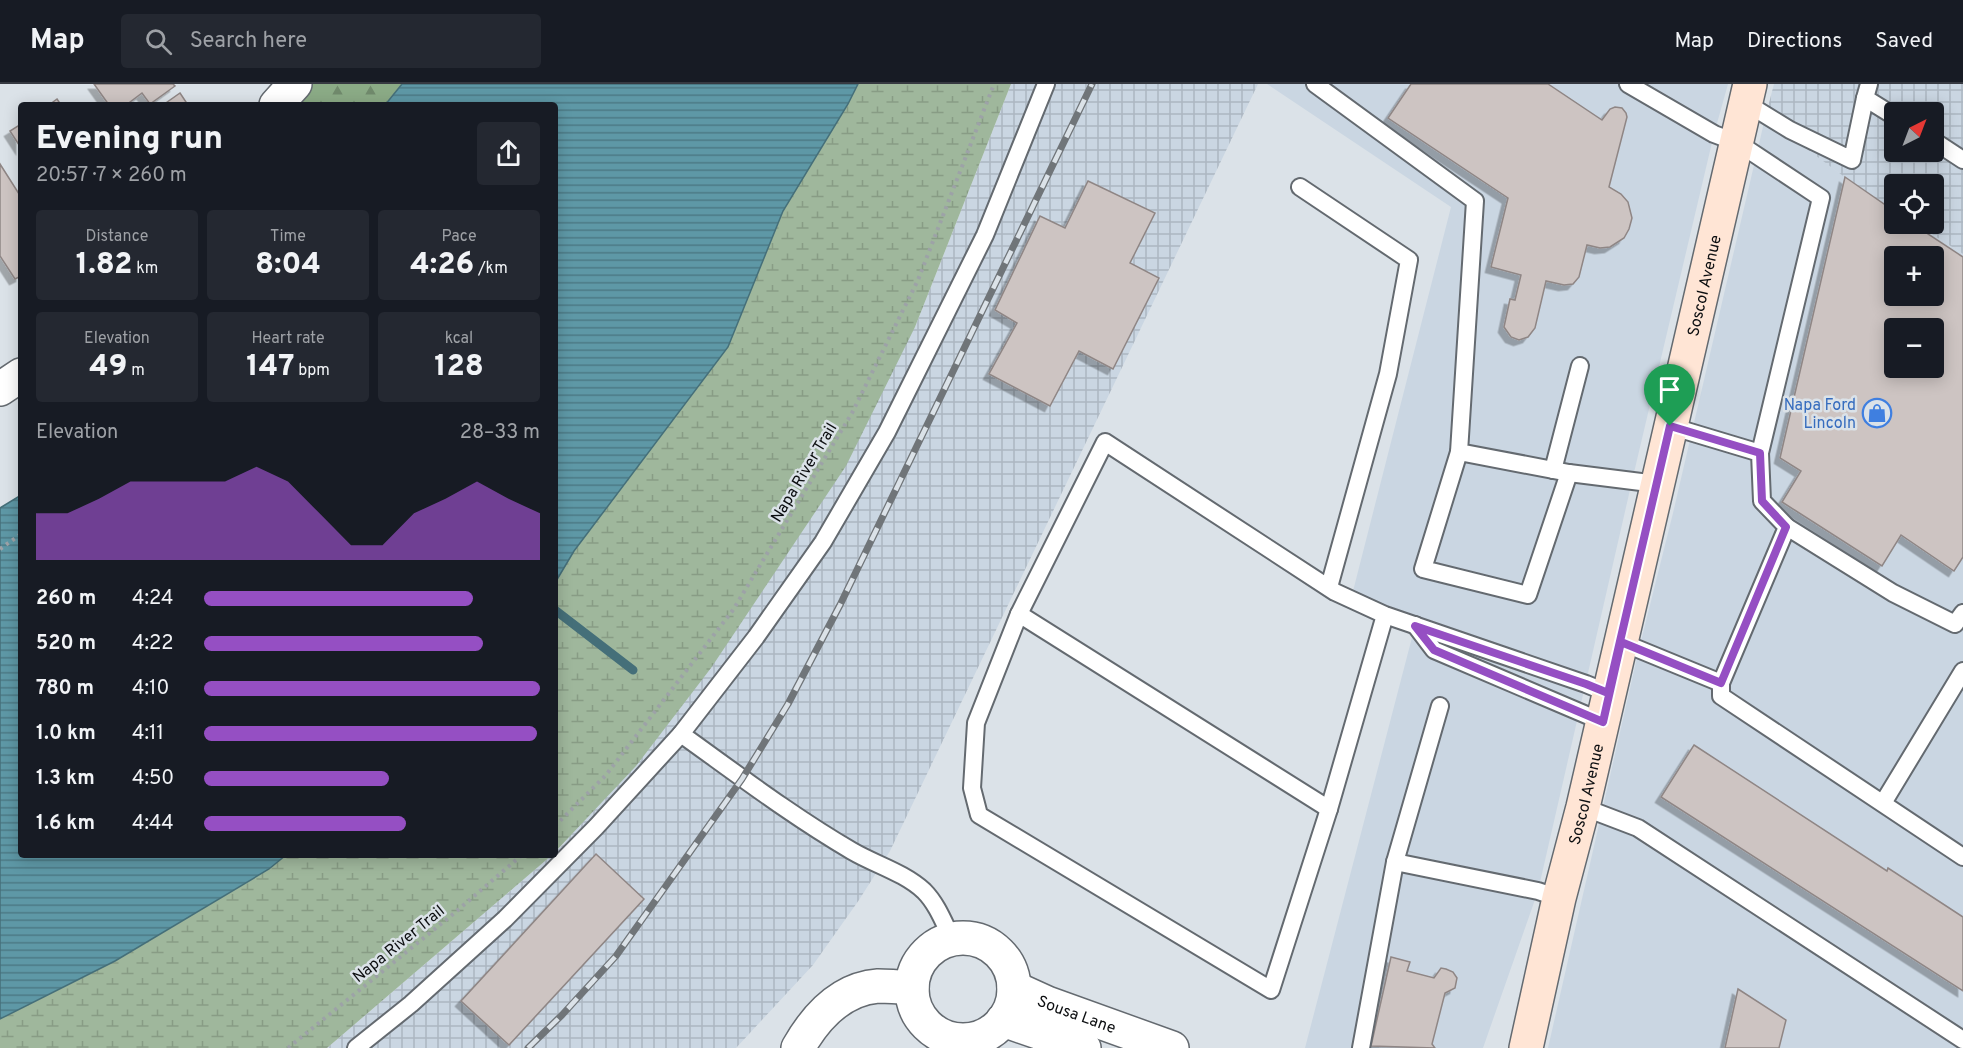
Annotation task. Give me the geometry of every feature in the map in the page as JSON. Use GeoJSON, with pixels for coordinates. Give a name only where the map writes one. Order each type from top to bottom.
{"type":"FeatureCollection","features":[{"type":"Feature","properties":{"kind":"main road","name":"Soscol Avenue"},"geometry":{"type":"LineString","coordinates":[[1526,1048],[1559,898],[1583,807],[1748,93]]}},
{"type":"Feature","properties":{"kind":"street"},"geometry":{"type":"LineString","coordinates":[[279,102],[295,84]]}},
{"type":"Feature","properties":{"kind":"street"},"geometry":{"type":"LineString","coordinates":[[0,388],[18,377]]}},
{"type":"Feature","properties":{"kind":"street"},"geometry":{"type":"LineString","coordinates":[[952,939],[974,939],[994,949],[1005,959],[1012,973],[1014,988],[1012,1005],[1004,1020],[972,1043],[952,1038],[928,1038],[917,1010],[912,988],[917,966],[924,957],[932,948],[952,939]]}},
{"type":"Feature","properties":{"kind":"street"},"geometry":{"type":"LineString","coordinates":[[798,1048],[816,1019],[845,997],[864,989],[878,987],[912,988]]}},
{"type":"Feature","properties":{"kind":"street","name":"Sousa Lane"},"geometry":{"type":"LineString","coordinates":[[1014,988],[1047,1003],[1172,1048]]}},
{"type":"Feature","properties":{"kind":"street","name":"Sousa Lane"},"geometry":{"type":"LineString","coordinates":[[1004,1020],[1084,1048]]}},
{"type":"Feature","properties":{"kind":"lane"},"geometry":{"type":"LineString","coordinates":[[356,1048],[411,1004],[505,918],[596,827],[681,734],[756,637],[823,542],[887,432],[985,235],[1046,84]]}},
{"type":"Feature","properties":{"kind":"lane"},"geometry":{"type":"LineString","coordinates":[[1315,84],[1475,201],[1459,452],[1423,568],[1528,595],[1561,471],[1580,366]]}},
{"type":"Feature","properties":{"kind":"lane"},"geometry":{"type":"LineString","coordinates":[[1628,84],[1714,134],[1738,143],[1821,198],[1760,453],[1762,501],[1786,527],[1893,593],[1960,624]]}},
{"type":"Feature","properties":{"kind":"lane"},"geometry":{"type":"LineString","coordinates":[[1748,93],[1790,130],[1852,160],[1867,91]]}},
{"type":"Feature","properties":{"kind":"lane"},"geometry":{"type":"LineString","coordinates":[[1867,91],[1884,107]]}},
{"type":"Feature","properties":{"kind":"lane"},"geometry":{"type":"LineString","coordinates":[[1944,148],[1963,160]]}},
{"type":"Feature","properties":{"kind":"lane"},"geometry":{"type":"LineString","coordinates":[[1300,187],[1409,260],[1388,374],[1329,587]]}},
{"type":"Feature","properties":{"kind":"lane"},"geometry":{"type":"LineString","coordinates":[[1670,426],[1760,453]]}},
{"type":"Feature","properties":{"kind":"lane"},"geometry":{"type":"LineString","coordinates":[[1385,615],[1329,809],[1271,990],[979,815],[972,788],[976,723],[1019,614],[1105,442],[1329,587],[1385,615],[1586,684],[1606,707]]}},
{"type":"Feature","properties":{"kind":"lane"},"geometry":{"type":"LineString","coordinates":[[1459,452],[1561,471],[1657,484]]}},
{"type":"Feature","properties":{"kind":"lane"},"geometry":{"type":"LineString","coordinates":[[1786,527],[1721,683],[1721,696],[1963,857]]}},
{"type":"Feature","properties":{"kind":"lane"},"geometry":{"type":"LineString","coordinates":[[1019,614],[1329,809]]}},
{"type":"Feature","properties":{"kind":"lane"},"geometry":{"type":"LineString","coordinates":[[1415,626],[1434,650],[1606,707]]}},
{"type":"Feature","properties":{"kind":"lane"},"geometry":{"type":"LineString","coordinates":[[1621,642],[1721,683]]}},
{"type":"Feature","properties":{"kind":"lane"},"geometry":{"type":"LineString","coordinates":[[1883,803],[1963,671]]}},
{"type":"Feature","properties":{"kind":"lane"},"geometry":{"type":"LineString","coordinates":[[1361,1048],[1395,862],[1440,706]]}},
{"type":"Feature","properties":{"kind":"lane"},"geometry":{"type":"LineString","coordinates":[[681,734],[776,804],[854,852],[915,884],[933,902],[952,939]]}},
{"type":"Feature","properties":{"kind":"lane"},"geometry":{"type":"LineString","coordinates":[[1583,807],[1638,828],[1963,1040]]}},
{"type":"Feature","properties":{"kind":"lane"},"geometry":{"type":"LineString","coordinates":[[1395,862],[1538,891],[1559,898]]}},
{"type":"Feature","properties":{"kind":"path","name":"Napa River Trail"},"geometry":{"type":"LineString","coordinates":[[558,823],[606,775],[733,610],[852,413],[918,280],[994,84]]}},
{"type":"Feature","properties":{"kind":"path"},"geometry":{"type":"LineString","coordinates":[[0,549],[18,536]]}},
{"type":"Feature","properties":{"kind":"path","name":"Napa River Trail"},"geometry":{"type":"LineString","coordinates":[[288,1048],[518,858]]}},
{"type":"Feature","properties":{"kind":"shaded area"},"geometry":{"type":"Polygon","coordinates":[[[1011,84],[1258,84],[890,851],[813,965],[736,1048],[327,1048],[549,858],[558,858],[558,849],[564,844],[915,327],[1011,84]]]}},
{"type":"Feature","properties":{"kind":"shaded area"},"geometry":{"type":"Polygon","coordinates":[[[1267,84],[1728,84],[1714,134],[1632,481],[1538,891],[1483,1048],[1305,1048],[1415,626],[1351,599],[1451,207],[1267,84]]]}},
{"type":"Feature","properties":{"kind":"shaded area"},"geometry":{"type":"Polygon","coordinates":[[[1774,84],[1963,84],[1963,254],[1932,234],[1944,234],[1944,174],[1884,174],[1884,203],[1765,118],[1774,84]]]}},
{"type":"Feature","properties":{"kind":"shaded area"},"geometry":{"type":"Polygon","coordinates":[[[1765,118],[1845,177],[1884,202],[1884,234],[1932,234],[1963,254],[1963,1048],[1548,1048],[1639,649],[1765,118]]]}},
{"type":"Feature","properties":{"kind":"green space"},"geometry":{"type":"Polygon","coordinates":[[[295,84],[402,84],[387,102],[279,102],[295,84]]]}},
{"type":"Feature","properties":{"kind":"green space"},"geometry":{"type":"Polygon","coordinates":[[[858,84],[1011,84],[915,327],[846,466],[711,668],[636,766],[558,849],[558,578],[574,551],[728,347],[783,211],[858,84]]]}},
{"type":"Feature","properties":{"kind":"green space"},"geometry":{"type":"Polygon","coordinates":[[[282,858],[549,858],[327,1048],[0,1048],[0,1019],[115,961],[269,869],[282,858]]]}},
{"type":"Feature","properties":{"kind":"water"},"geometry":{"type":"Polygon","coordinates":[[[402,84],[858,84],[783,211],[728,347],[574,551],[558,578],[558,102],[387,102],[402,84]]]}},
{"type":"Feature","properties":{"kind":"water"},"geometry":{"type":"Polygon","coordinates":[[[18,497],[18,858],[282,858],[269,869],[115,961],[0,1019],[0,508],[18,497]]]}},
{"type":"Feature","properties":{"kind":"building"},"geometry":{"type":"Polygon","coordinates":[[[94,84],[173,84],[175,86],[153,102],[149,102],[142,93],[130,102],[107,102],[94,84]]]}},
{"type":"Feature","properties":{"kind":"building"},"geometry":{"type":"Polygon","coordinates":[[[1411,84],[1548,84],[1602,120],[1610,109],[1615,107],[1622,108],[1626,113],[1627,117],[1609,187],[1621,194],[1628,202],[1632,218],[1629,229],[1624,238],[1610,247],[1600,248],[1587,245],[1579,277],[1573,284],[1564,285],[1546,281],[1535,328],[1528,337],[1519,340],[1511,337],[1504,327],[1510,299],[1515,300],[1521,275],[1491,267],[1508,198],[1388,118],[1411,84]]]}},
{"type":"Feature","properties":{"kind":"building"},"geometry":{"type":"Polygon","coordinates":[[[180,93],[186,102],[167,102],[180,93]]]}},
{"type":"Feature","properties":{"kind":"building"},"geometry":{"type":"Polygon","coordinates":[[[18,126],[18,143],[10,131],[18,126]]]}},
{"type":"Feature","properties":{"kind":"building"},"geometry":{"type":"Polygon","coordinates":[[[0,164],[18,192],[18,278],[15,279],[0,256],[0,164]]]}},
{"type":"Feature","properties":{"kind":"building","name":"Napa Ford Lincoln"},"geometry":{"type":"Polygon","coordinates":[[[1845,177],[1884,204],[1884,234],[1928,234],[1963,257],[1963,557],[1954,571],[1901,535],[1882,566],[1782,502],[1801,471],[1780,458],[1845,177]]]}},
{"type":"Feature","properties":{"kind":"building"},"geometry":{"type":"Polygon","coordinates":[[[1088,181],[1155,213],[1130,263],[1159,278],[1113,369],[1079,351],[1050,406],[989,374],[1017,323],[995,310],[1040,216],[1065,228],[1088,181]]]}},
{"type":"Feature","properties":{"kind":"building"},"geometry":{"type":"Polygon","coordinates":[[[1694,745],[1887,871],[1888,868],[1963,917],[1963,991],[1661,797],[1694,745]]]}},
{"type":"Feature","properties":{"kind":"building"},"geometry":{"type":"Polygon","coordinates":[[[596,854],[644,899],[509,1045],[461,1001],[596,854]]]}},
{"type":"Feature","properties":{"kind":"building"},"geometry":{"type":"Polygon","coordinates":[[[1391,957],[1410,962],[1407,971],[1434,978],[1441,968],[1453,972],[1457,978],[1455,988],[1445,993],[1432,1044],[1435,1048],[1371,1046],[1391,957]]]}},
{"type":"Feature","properties":{"kind":"building"},"geometry":{"type":"Polygon","coordinates":[[[1738,989],[1786,1020],[1779,1048],[1725,1048],[1738,989]]]}},
{"type":"Feature","properties":{"kind":"waterway"},"geometry":{"type":"LineString","coordinates":[[558,612],[633,670]]}},
{"type":"Feature","properties":{"kind":"railway"},"geometry":{"type":"LineString","coordinates":[[528,1048],[616,956],[742,779],[788,704],[840,605],[1092,84]]}},
{"type":"Feature","properties":{"kind":"place","name":"Napa Ford Lincoln"},"geometry":{"type":"Point","coordinates":[1877,413]}},
{"type":"Feature","properties":{"kind":"route"},"geometry":{"type":"LineString","coordinates":[[1670,426],[1760,453],[1762,501],[1786,527],[1721,683],[1621,642],[1603,722],[1434,650],[1415,626],[1608,693],[1670,426]]}}]}
